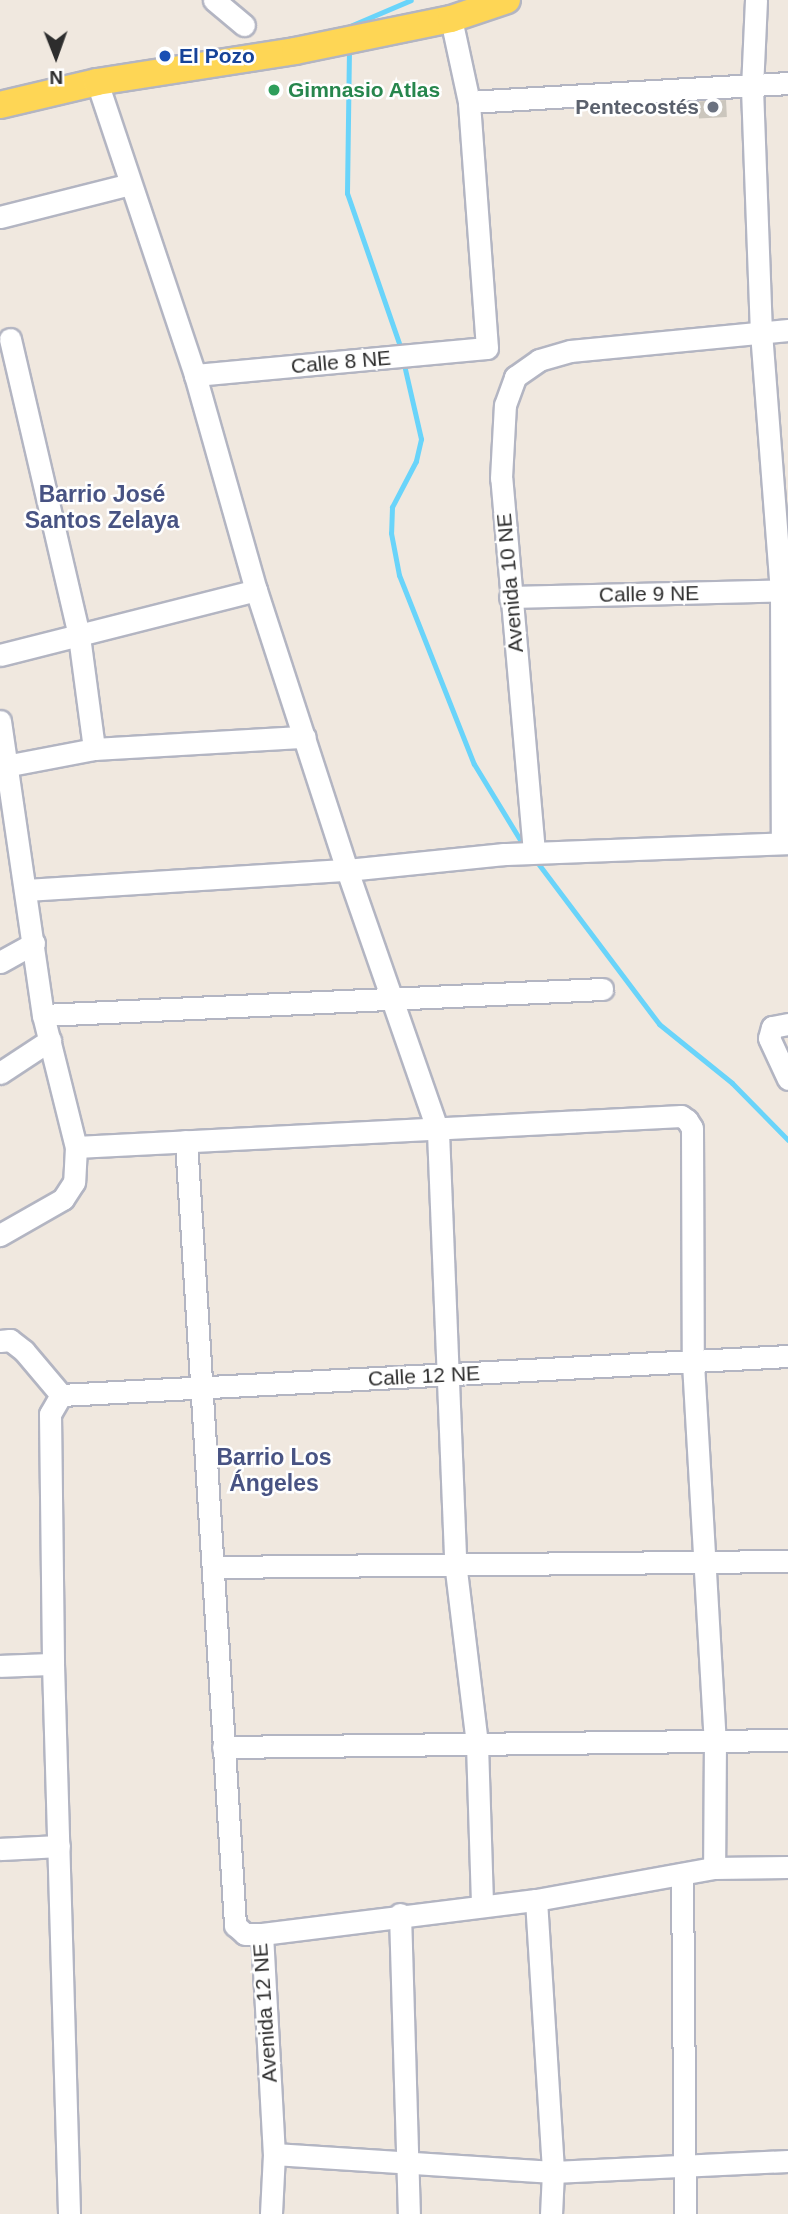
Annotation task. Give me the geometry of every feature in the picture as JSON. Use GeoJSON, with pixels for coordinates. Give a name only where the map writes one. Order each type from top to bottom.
{"type":"FeatureCollection","features":[{"type":"Feature","properties":{"kind":"main road"},"geometry":{"type":"LineString","coordinates":[[0,105],[97,82],[295,51],[451,19],[507,0]]}},
{"type":"Feature","properties":{"kind":"street"},"geometry":{"type":"LineString","coordinates":[[214,0],[244,25],[243,0]]}},
{"type":"Feature","properties":{"kind":"street"},"geometry":{"type":"LineString","coordinates":[[26,890],[347,870],[504,854],[785,843],[784,591],[761,332],[752,88],[756,0]]}},
{"type":"Feature","properties":{"kind":"street"},"geometry":{"type":"LineString","coordinates":[[451,19],[469,102],[752,88],[788,83]]}},
{"type":"Feature","properties":{"kind":"street"},"geometry":{"type":"LineString","coordinates":[[97,82],[195,375],[256,590],[347,870],[438,1132],[455,1562],[477,1744],[482,1905]]}},
{"type":"Feature","properties":{"kind":"street","name":"Calle 8 NE"},"geometry":{"type":"LineString","coordinates":[[195,375],[486,348],[469,102]]}},
{"type":"Feature","properties":{"kind":"street"},"geometry":{"type":"LineString","coordinates":[[0,217],[130,184]]}},
{"type":"Feature","properties":{"kind":"street"},"geometry":{"type":"LineString","coordinates":[[761,332],[788,330]]}},
{"type":"Feature","properties":{"kind":"street","name":"Avenida 10 NE"},"geometry":{"type":"LineString","coordinates":[[544,852],[510,597],[501,478],[505,405],[515,377],[539,360],[570,351],[761,332]]}},
{"type":"Feature","properties":{"kind":"street"},"geometry":{"type":"LineString","coordinates":[[10,339],[79,636],[93,749]]}},
{"type":"Feature","properties":{"kind":"street"},"geometry":{"type":"LineString","coordinates":[[0,655],[256,590]]}},
{"type":"Feature","properties":{"kind":"street","name":"Calle 9 NE"},"geometry":{"type":"LineString","coordinates":[[510,597],[784,591]]}},
{"type":"Feature","properties":{"kind":"street"},"geometry":{"type":"LineString","coordinates":[[0,722],[2,765],[26,890],[43,1015],[76,1147],[74,1182],[63,1199],[0,1235]]}},
{"type":"Feature","properties":{"kind":"street"},"geometry":{"type":"LineString","coordinates":[[2,765],[93,749],[305,737]]}},
{"type":"Feature","properties":{"kind":"street"},"geometry":{"type":"LineString","coordinates":[[0,962],[34,943]]}},
{"type":"Feature","properties":{"kind":"street"},"geometry":{"type":"LineString","coordinates":[[43,1015],[602,989]]}},
{"type":"Feature","properties":{"kind":"street"},"geometry":{"type":"LineString","coordinates":[[780,1026],[771,1050],[788,1079]]}},
{"type":"Feature","properties":{"kind":"street"},"geometry":{"type":"LineString","coordinates":[[0,1073],[50,1040]]}},
{"type":"Feature","properties":{"kind":"street"},"geometry":{"type":"LineString","coordinates":[[76,1147],[186,1140],[438,1132],[681,1116],[687,1120],[692,1128],[693,1363],[707,1560],[715,1739],[714,1868]]}},
{"type":"Feature","properties":{"kind":"street"},"geometry":{"type":"LineString","coordinates":[[186,1140],[215,1567],[223,1747],[788,1740]]}},
{"type":"Feature","properties":{"kind":"street"},"geometry":{"type":"LineString","coordinates":[[0,1341],[10,1340],[24,1351],[61,1395],[50,1413],[53,1664],[69,2214]]}},
{"type":"Feature","properties":{"kind":"street","name":"Calle 12 NE"},"geometry":{"type":"LineString","coordinates":[[61,1395],[788,1356]]}},
{"type":"Feature","properties":{"kind":"street"},"geometry":{"type":"LineString","coordinates":[[215,1567],[455,1562],[788,1561]]}},
{"type":"Feature","properties":{"kind":"street"},"geometry":{"type":"LineString","coordinates":[[0,1666],[53,1664]]}},
{"type":"Feature","properties":{"kind":"street","name":"Avenida 12 NE"},"geometry":{"type":"LineString","coordinates":[[223,1747],[235,1926],[245,1934],[262,1934],[274,2154],[271,2214]]}},
{"type":"Feature","properties":{"kind":"street"},"geometry":{"type":"LineString","coordinates":[[0,1849],[59,1846]]}},
{"type":"Feature","properties":{"kind":"street"},"geometry":{"type":"LineString","coordinates":[[262,1934],[400,1914],[537,1900],[714,1868],[788,1867]]}},
{"type":"Feature","properties":{"kind":"street"},"geometry":{"type":"LineString","coordinates":[[682,1874],[687,2169],[685,2214]]}},
{"type":"Feature","properties":{"kind":"street"},"geometry":{"type":"LineString","coordinates":[[537,1900],[553,2172],[551,2214]]}},
{"type":"Feature","properties":{"kind":"street"},"geometry":{"type":"LineString","coordinates":[[400,1914],[411,2163],[409,2214]]}},
{"type":"Feature","properties":{"kind":"street"},"geometry":{"type":"LineString","coordinates":[[274,2154],[553,2172],[687,2169],[788,2161]]}},
{"type":"Feature","properties":{"kind":"building","name":"Pentecostés"},"geometry":{"type":"Polygon","coordinates":[[[726,100],[727,117],[699,118],[698,101],[726,100]]]}},
{"type":"Feature","properties":{"kind":"waterway"},"geometry":{"type":"LineString","coordinates":[[348,33],[350,26],[411,0]]}},
{"type":"Feature","properties":{"kind":"waterway"},"geometry":{"type":"LineString","coordinates":[[349,49],[347,193],[401,349]]}},
{"type":"Feature","properties":{"kind":"waterway"},"geometry":{"type":"LineString","coordinates":[[405,369],[421,439],[416,461],[392,507],[391,533],[399,575],[474,764],[525,848]]}},
{"type":"Feature","properties":{"kind":"waterway"},"geometry":{"type":"LineString","coordinates":[[534,858],[659,1024],[732,1083],[788,1140]]}},
{"type":"Feature","properties":{"kind":"place","name":"El Pozo"},"geometry":{"type":"Point","coordinates":[165,56]}},
{"type":"Feature","properties":{"kind":"place","name":"Gimnasio Atlas"},"geometry":{"type":"Point","coordinates":[274,90]}},
{"type":"Feature","properties":{"kind":"place","name":"Pentecostés"},"geometry":{"type":"Point","coordinates":[713,107]}},
{"type":"Feature","properties":{"kind":"district","name":"Barrio José Santos Zelaya"},"geometry":{"type":"Point","coordinates":[102,507]}},
{"type":"Feature","properties":{"kind":"district","name":"Barrio Los Ángeles"},"geometry":{"type":"Point","coordinates":[274,1470]}}]}
